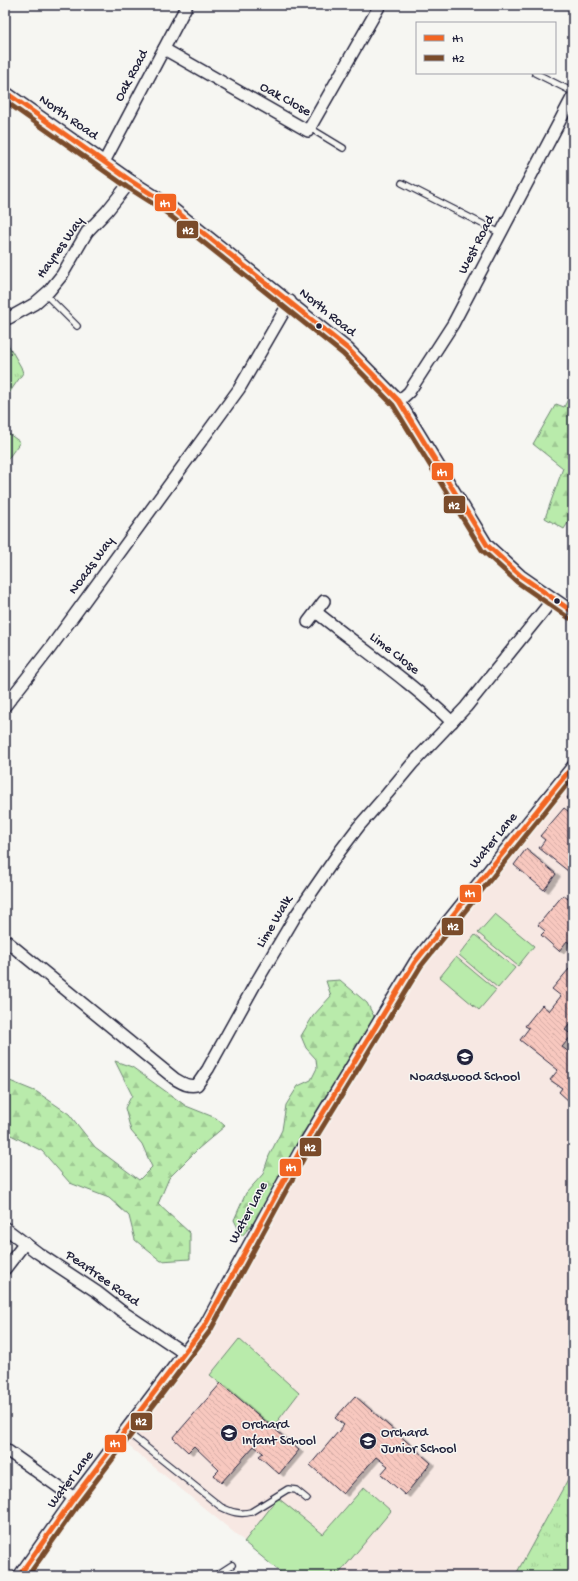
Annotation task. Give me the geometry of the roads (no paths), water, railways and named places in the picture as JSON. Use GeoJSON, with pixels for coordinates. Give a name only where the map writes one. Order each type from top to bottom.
{"type":"FeatureCollection","features":[{"type":"Feature","properties":{"kind":"street","name":"Oak Road"},"geometry":{"type":"LineString","coordinates":[[104,162],[187,5]]}},
{"type":"Feature","properties":{"kind":"street","name":"Oak Close"},"geometry":{"type":"LineString","coordinates":[[164,49],[308,131],[380,5]]}},
{"type":"Feature","properties":{"kind":"street","name":"North Road"},"geometry":{"type":"LineString","coordinates":[[5,92],[130,181],[167,204],[348,348],[399,401],[487,545],[521,576],[573,612]]}},
{"type":"Feature","properties":{"kind":"street","name":"West Road"},"geometry":{"type":"LineString","coordinates":[[399,401],[409,392],[453,324],[573,96]]}},
{"type":"Feature","properties":{"kind":"street","name":"Haynes Way"},"geometry":{"type":"LineString","coordinates":[[5,315],[9,318],[22,312],[45,294],[62,275],[87,232],[107,211],[130,181]]}},
{"type":"Feature","properties":{"kind":"street","name":"Noads Way"},"geometry":{"type":"LineString","coordinates":[[5,706],[55,641],[239,389],[290,301]]}},
{"type":"Feature","properties":{"kind":"street","name":"Lime Walk"},"geometry":{"type":"LineString","coordinates":[[5,940],[175,1078],[192,1087],[197,1086],[258,979],[313,889],[359,826],[412,764],[452,722],[496,671],[553,599]]}},
{"type":"Feature","properties":{"kind":"street"},"geometry":{"type":"LineString","coordinates":[[308,622],[324,601]]}},
{"type":"Feature","properties":{"kind":"street","name":"Lime Close"},"geometry":{"type":"LineString","coordinates":[[316,612],[435,706],[452,722]]}},
{"type":"Feature","properties":{"kind":"street","name":"Water Lane"},"geometry":{"type":"LineString","coordinates":[[19,1576],[74,1498],[204,1327],[300,1151],[415,962],[573,766]]}},
{"type":"Feature","properties":{"kind":"street","name":"Peartree Road"},"geometry":{"type":"LineString","coordinates":[[5,1228],[38,1253],[184,1353]]}},
{"type":"Feature","properties":{"kind":"street"},"geometry":{"type":"LineString","coordinates":[[5,1269],[25,1243]]}},
{"type":"Feature","properties":{"kind":"street"},"geometry":{"type":"LineString","coordinates":[[5,1449],[74,1498]]}},
{"type":"Feature","properties":{"kind":"lane"},"geometry":{"type":"LineString","coordinates":[[537,74],[573,92]]}},
{"type":"Feature","properties":{"kind":"lane"},"geometry":{"type":"LineString","coordinates":[[310,128],[343,148]]}},
{"type":"Feature","properties":{"kind":"lane"},"geometry":{"type":"LineString","coordinates":[[402,183],[500,233]]}},
{"type":"Feature","properties":{"kind":"lane"},"geometry":{"type":"LineString","coordinates":[[45,294],[77,326]]}},
{"type":"Feature","properties":{"kind":"lane"},"geometry":{"type":"LineString","coordinates":[[126,1431],[221,1507],[234,1513],[244,1514],[251,1512],[288,1489],[296,1490],[307,1499]]}},
{"type":"Feature","properties":{"kind":"lane"},"geometry":{"type":"LineString","coordinates":[[215,1576],[232,1565]]}},
{"type":"Feature","properties":{"kind":"place","name":"Noadswood School"},"geometry":{"type":"Point","coordinates":[465,1057]}},
{"type":"Feature","properties":{"kind":"place","name":"Orchard Infant School"},"geometry":{"type":"Point","coordinates":[229,1433]}},
{"type":"Feature","properties":{"kind":"place","name":"Orchard Junior School"},"geometry":{"type":"Point","coordinates":[368,1441]}}]}
